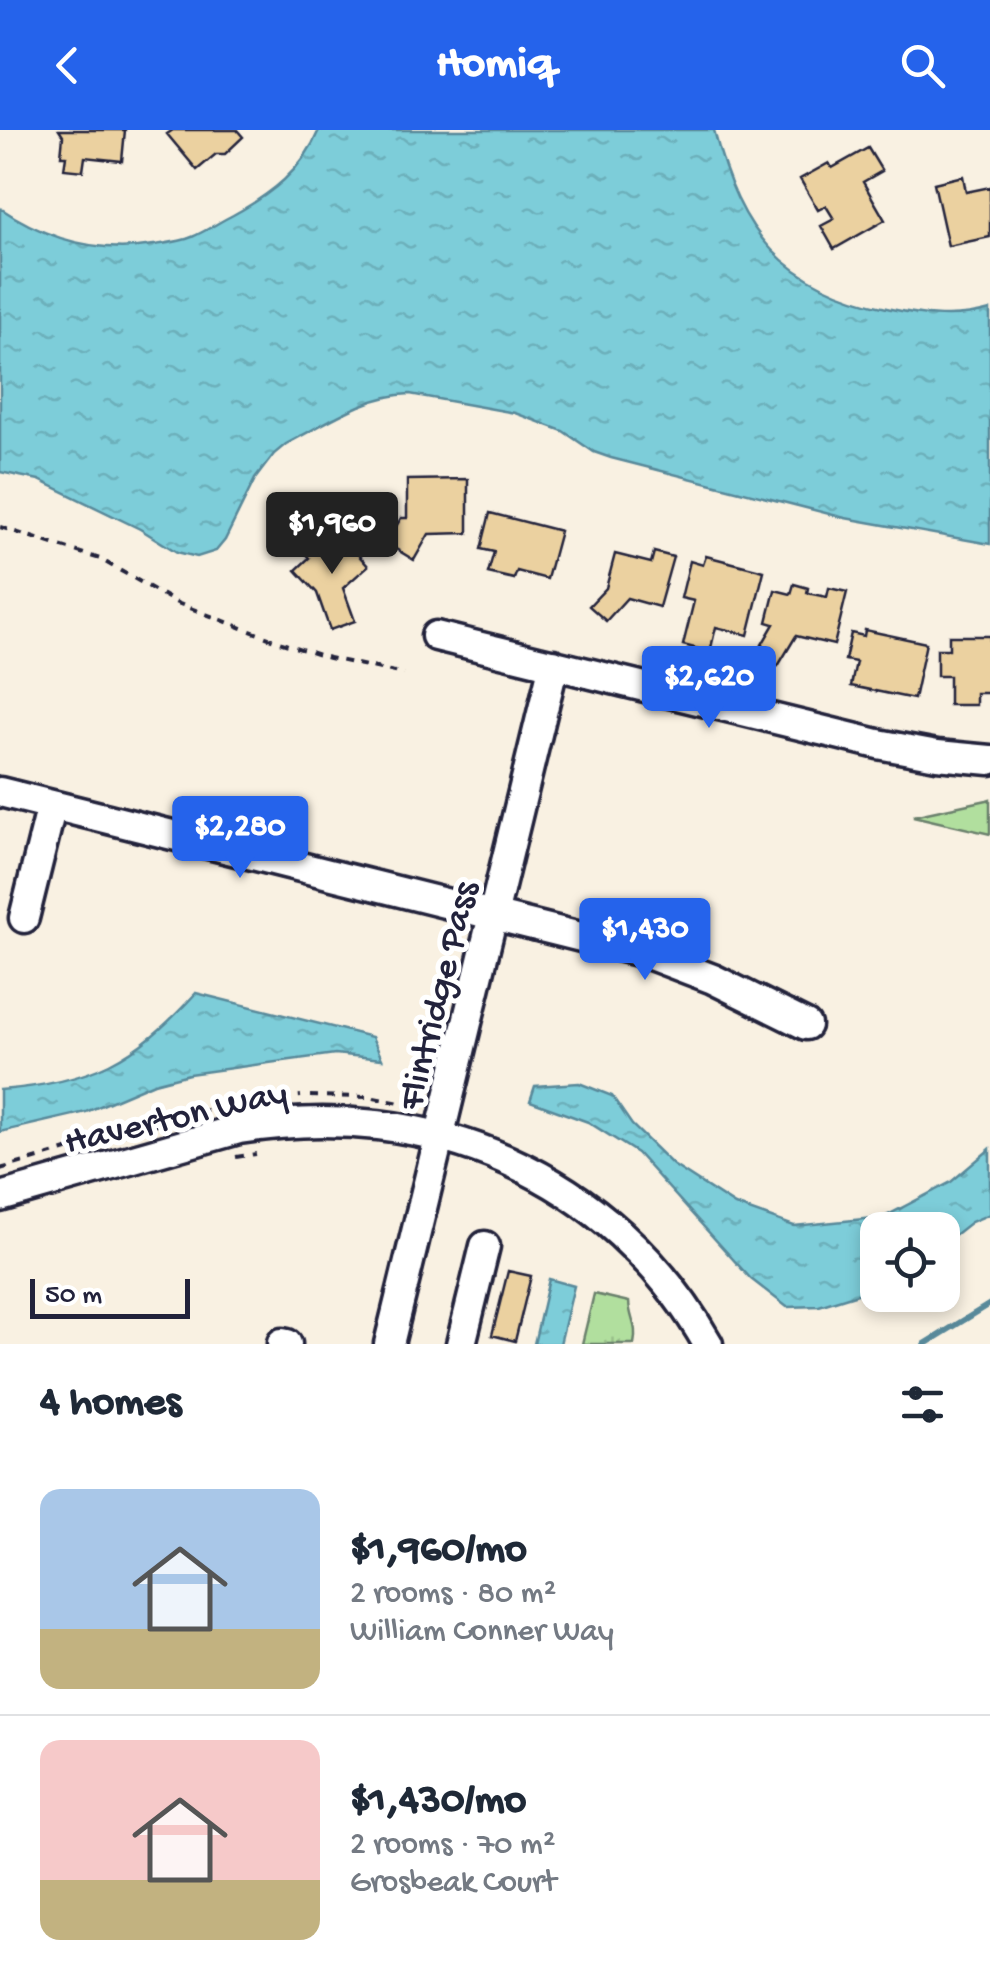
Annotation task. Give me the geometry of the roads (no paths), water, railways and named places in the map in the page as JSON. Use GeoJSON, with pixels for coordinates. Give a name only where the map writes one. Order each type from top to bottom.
{"type":"FeatureCollection","features":[{"type":"Feature","properties":{"kind":"street"},"geometry":{"type":"LineString","coordinates":[[436,636],[915,752],[990,760]]}},
{"type":"Feature","properties":{"kind":"street","name":"Flintridge Pass"},"geometry":{"type":"LineString","coordinates":[[389,1344],[554,664]]}},
{"type":"Feature","properties":{"kind":"street"},"geometry":{"type":"LineString","coordinates":[[0,792],[663,958],[806,1025]]}},
{"type":"Feature","properties":{"kind":"street"},"geometry":{"type":"LineString","coordinates":[[24,918],[52,805]]}},
{"type":"Feature","properties":{"kind":"street","name":"Haverton Way"},"geometry":{"type":"LineString","coordinates":[[0,1197],[192,1141],[278,1123],[355,1122],[402,1128],[482,1150],[518,1165],[600,1216],[658,1274],[708,1344]]}},
{"type":"Feature","properties":{"kind":"street"},"geometry":{"type":"LineString","coordinates":[[461,1344],[485,1246]]}},
{"type":"Feature","properties":{"kind":"water"},"geometry":{"type":"Polygon","coordinates":[[[319,130],[714,130],[725,167],[753,227],[795,270],[854,299],[891,309],[940,316],[990,310],[990,544],[845,518],[611,458],[594,452],[563,431],[515,413],[410,394],[362,405],[286,444],[255,479],[225,540],[216,551],[197,557],[177,552],[140,529],[39,480],[0,472],[0,208],[73,242],[133,247],[183,240],[272,190],[304,158],[319,130]]]}},
{"type":"Feature","properties":{"kind":"water"},"geometry":{"type":"Polygon","coordinates":[[[196,993],[372,1037],[382,1059],[335,1054],[189,1074],[154,1083],[86,1112],[0,1132],[0,1090],[60,1081],[109,1064],[152,1035],[196,993]]]}},
{"type":"Feature","properties":{"kind":"water"},"geometry":{"type":"Polygon","coordinates":[[[579,1083],[612,1096],[632,1125],[673,1165],[735,1205],[794,1226],[860,1219],[860,1293],[819,1306],[787,1307],[751,1279],[637,1153],[588,1122],[530,1101],[535,1086],[579,1083]]]}},
{"type":"Feature","properties":{"kind":"water"},"geometry":{"type":"Polygon","coordinates":[[[990,1149],[990,1214],[960,1231],[960,1212],[894,1212],[951,1182],[990,1149]]]}},
{"type":"Feature","properties":{"kind":"water"},"geometry":{"type":"Polygon","coordinates":[[[549,1279],[574,1286],[560,1344],[534,1344],[549,1279]]]}},
{"type":"Feature","properties":{"kind":"waterway"},"geometry":{"type":"LineString","coordinates":[[925,1344],[990,1304]]}}]}
